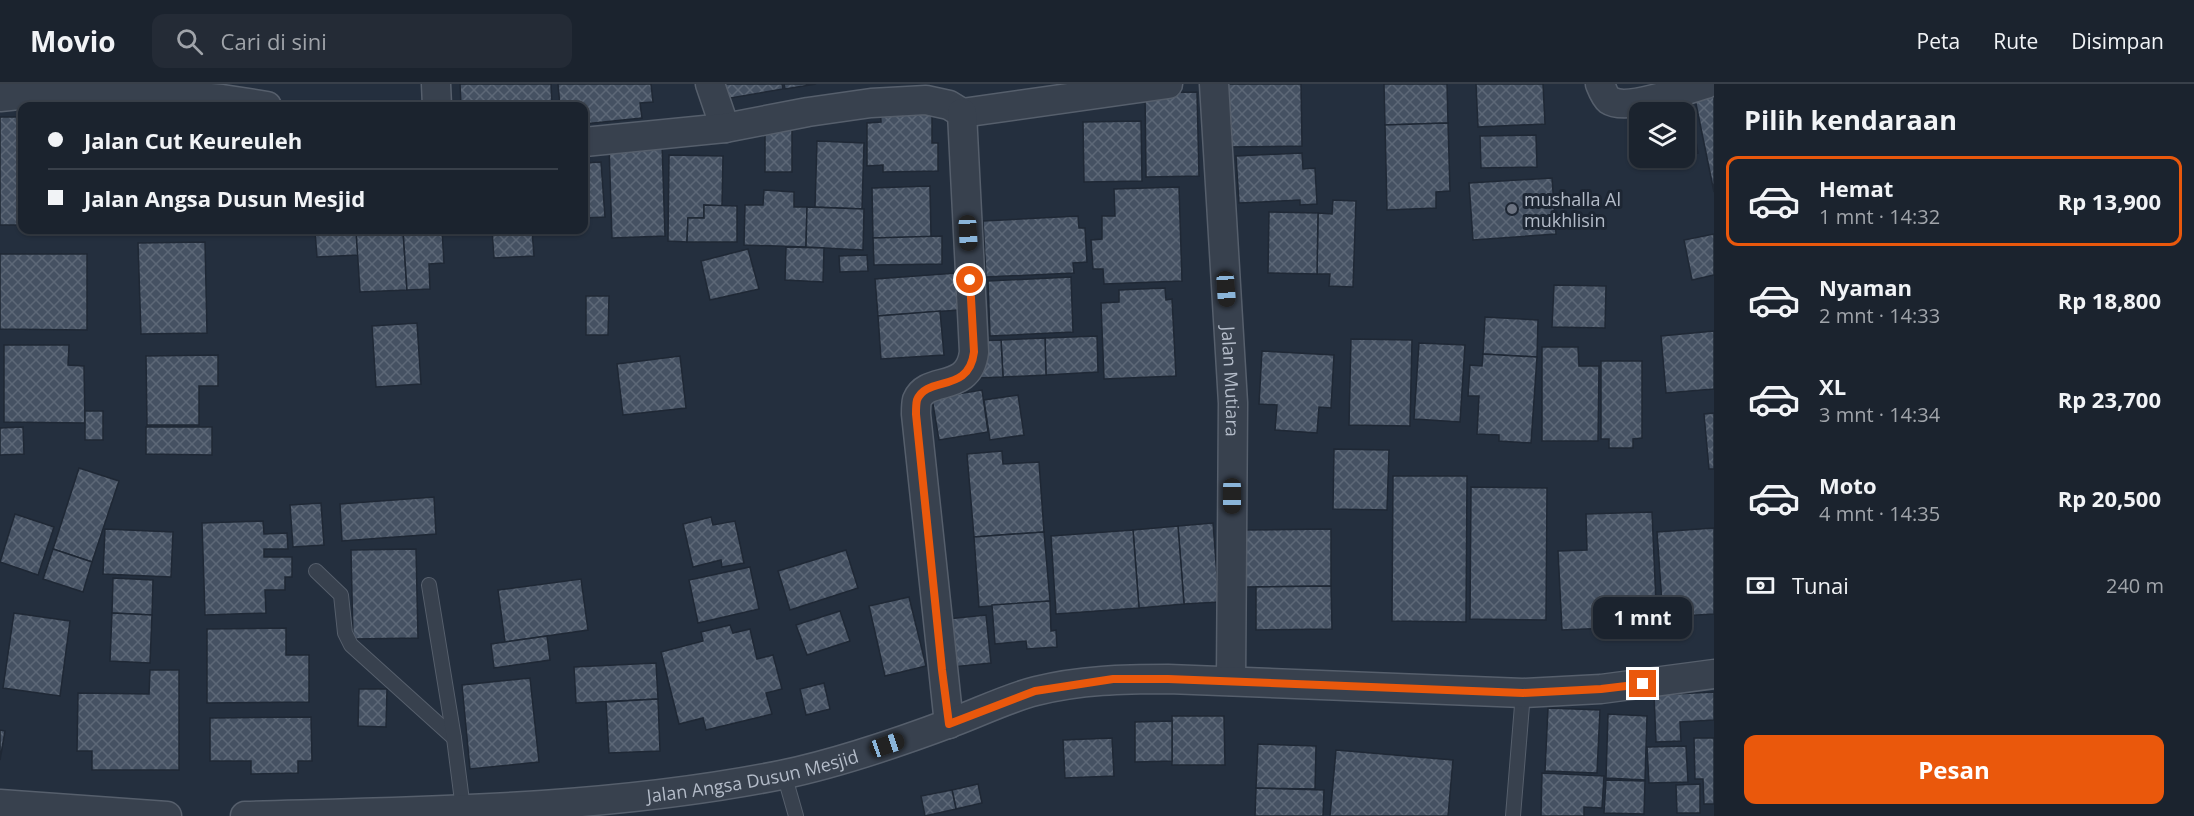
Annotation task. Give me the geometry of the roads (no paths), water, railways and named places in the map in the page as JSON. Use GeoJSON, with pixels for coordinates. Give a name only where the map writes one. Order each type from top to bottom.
{"type":"FeatureCollection","features":[{"type":"Feature","properties":{"kind":"street"},"geometry":{"type":"LineString","coordinates":[[436,84],[437,102]]}},
{"type":"Feature","properties":{"kind":"street"},"geometry":{"type":"LineString","coordinates":[[710,84],[725,128]]}},
{"type":"Feature","properties":{"kind":"street"},"geometry":{"type":"LineString","coordinates":[[588,142],[725,128],[871,103],[926,100],[949,105],[962,113],[1068,91],[1168,84]]}},
{"type":"Feature","properties":{"kind":"street","name":"Jalan Mutiara"},"geometry":{"type":"LineString","coordinates":[[1214,84],[1233,403],[1231,681]]}},
{"type":"Feature","properties":{"kind":"street"},"geometry":{"type":"LineString","coordinates":[[1600,84],[1608,99],[1615,103],[1628,104],[1706,84]]}},
{"type":"Feature","properties":{"kind":"street"},"geometry":{"type":"LineString","coordinates":[[0,97],[66,90],[108,89],[241,102]]}},
{"type":"Feature","properties":{"kind":"street"},"geometry":{"type":"LineString","coordinates":[[949,724],[916,414],[917,400],[923,392],[959,378],[968,372],[974,352],[962,113]]}},
{"type":"Feature","properties":{"kind":"street","name":"Jalan Angsa Dusun Mesjid"},"geometry":{"type":"LineString","coordinates":[[245,816],[422,813],[600,801],[705,789],[846,759],[949,724],[1035,691],[1113,679],[1231,681],[1523,693],[1601,689],[1714,674]]}},
{"type":"Feature","properties":{"kind":"street"},"geometry":{"type":"LineString","coordinates":[[0,804],[167,816]]}},
{"type":"Feature","properties":{"kind":"lane"},"geometry":{"type":"LineString","coordinates":[[316,571],[341,595],[345,633],[351,645],[454,738]]}},
{"type":"Feature","properties":{"kind":"lane"},"geometry":{"type":"LineString","coordinates":[[429,585],[454,738],[463,810]]}},
{"type":"Feature","properties":{"kind":"lane"},"geometry":{"type":"LineString","coordinates":[[1513,816],[1523,693]]}},
{"type":"Feature","properties":{"kind":"lane"},"geometry":{"type":"LineString","coordinates":[[784,774],[796,816]]}},
{"type":"Feature","properties":{"kind":"place","name":"mushalla Al mukhlisin"},"geometry":{"type":"Point","coordinates":[1512,209]}}]}
